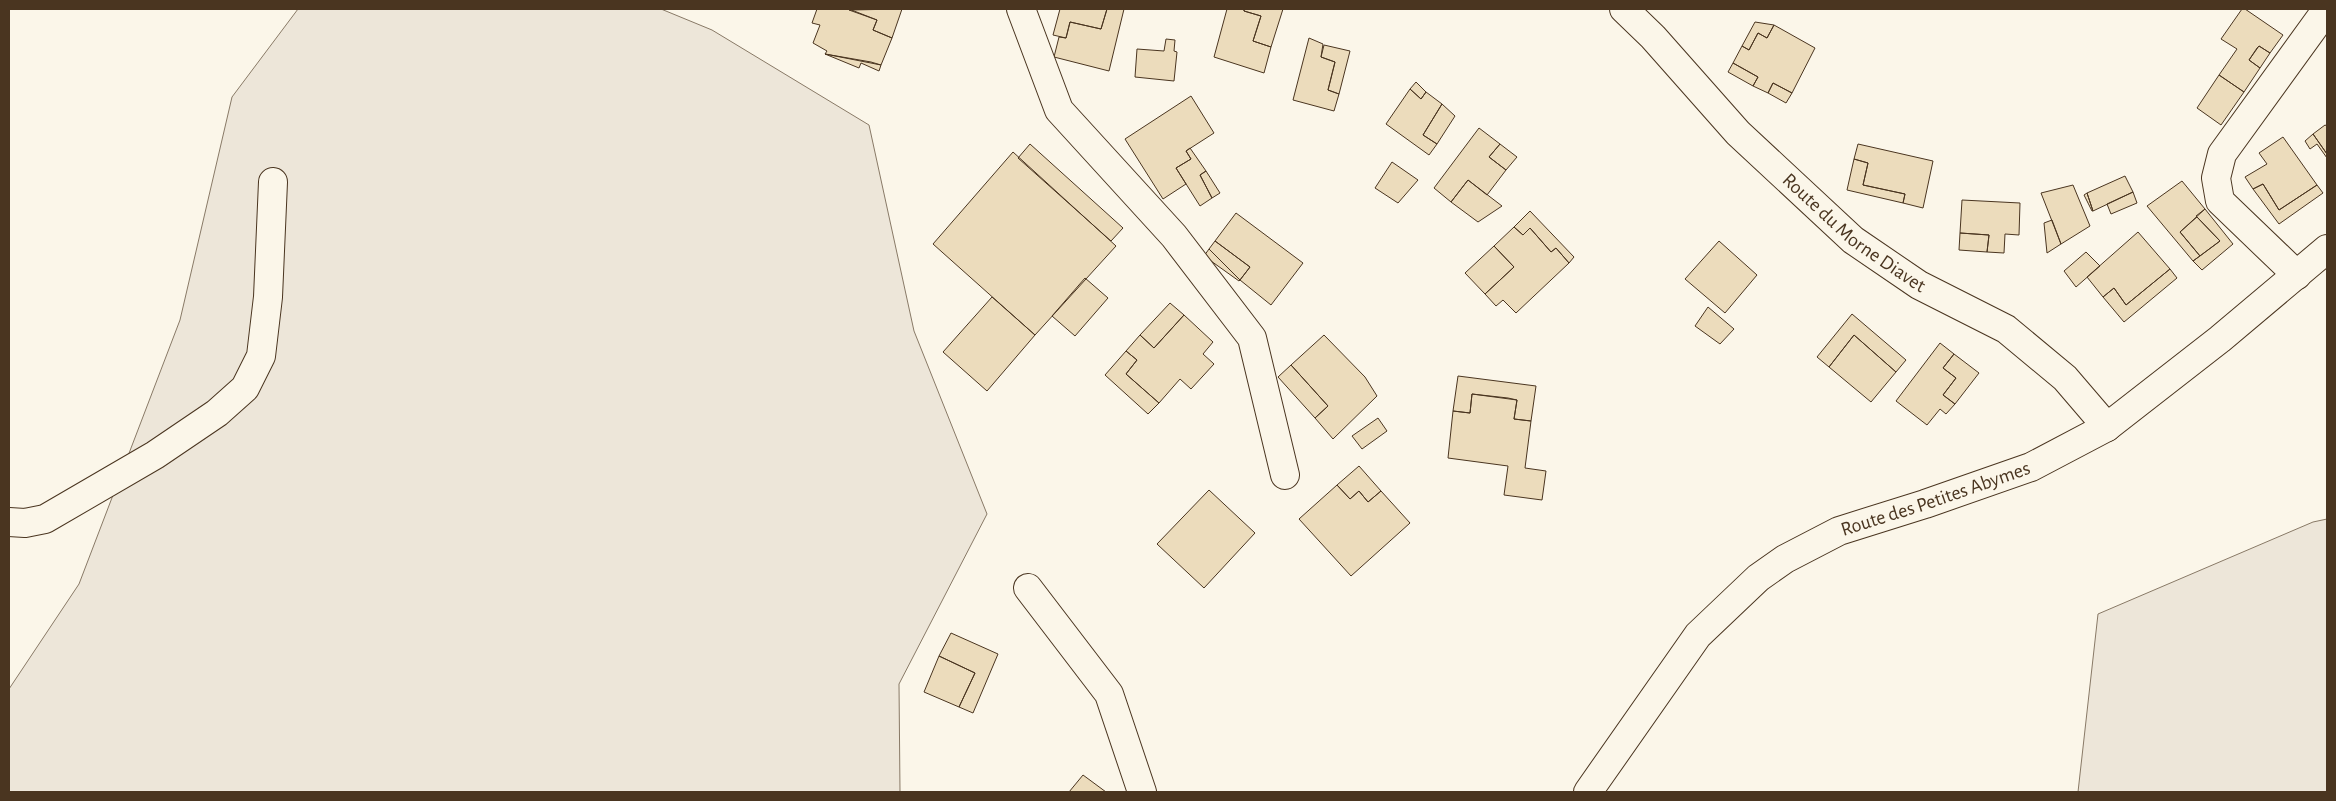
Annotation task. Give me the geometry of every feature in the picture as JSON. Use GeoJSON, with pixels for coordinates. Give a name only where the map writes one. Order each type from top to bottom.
{"type":"FeatureCollection","features":[{"type":"Feature","properties":{"kind":"street"},"geometry":{"type":"LineString","coordinates":[[1021,9],[1059,110],[1174,236],[1252,338],[1285,474]]}},
{"type":"Feature","properties":{"kind":"street","name":"Route du Morne Diavet"},"geometry":{"type":"LineString","coordinates":[[1624,9],[1653,37],[1738,133],[1853,240],[1920,285],[2006,329],[2064,378],[2107,427]]}},
{"type":"Feature","properties":{"kind":"street"},"geometry":{"type":"LineString","coordinates":[[2297,275],[2220,201],[2216,178],[2222,154],[2327,9]]}},
{"type":"Feature","properties":{"kind":"street"},"geometry":{"type":"LineString","coordinates":[[9,522],[26,523],[45,519],[155,455],[218,413],[245,388],[260,356],[268,297],[273,182]]}},
{"type":"Feature","properties":{"kind":"street","name":"Route des Petites Abymes"},"geometry":{"type":"LineString","coordinates":[[1588,792],[1698,635],[1758,578],[1785,559],[1839,531],[1925,504],[2031,467],[2107,427],[2220,339],[2327,249]]}},
{"type":"Feature","properties":{"kind":"street"},"geometry":{"type":"LineString","coordinates":[[1028,588],[1109,694],[1142,792]]}},
{"type":"Feature","properties":{"kind":"shaded area"},"geometry":{"type":"Polygon","coordinates":[[[298,9],[661,9],[712,30],[869,125],[914,331],[987,514],[899,684],[900,792],[9,792],[9,689],[79,584],[180,320],[232,97],[298,9]]]}},
{"type":"Feature","properties":{"kind":"shaded area"},"geometry":{"type":"Polygon","coordinates":[[[2327,519],[2327,792],[2078,792],[2098,614],[2313,522],[2327,519]]]}},
{"type":"Feature","properties":{"kind":"building"},"geometry":{"type":"Polygon","coordinates":[[[817,9],[849,9],[877,20],[873,30],[892,38],[881,65],[825,54],[827,51],[813,43],[820,25],[812,23],[817,9]]]}},
{"type":"Feature","properties":{"kind":"building"},"geometry":{"type":"Polygon","coordinates":[[[902,9],[892,38],[873,30],[877,20],[849,10],[902,9]]]}},
{"type":"Feature","properties":{"kind":"building"},"geometry":{"type":"Polygon","coordinates":[[[1060,9],[1107,9],[1101,29],[1070,22],[1066,38],[1053,35],[1060,9]]]}},
{"type":"Feature","properties":{"kind":"building"},"geometry":{"type":"Polygon","coordinates":[[[1107,9],[1124,9],[1109,71],[1054,57],[1059,37],[1066,38],[1070,22],[1101,29],[1107,9]]]}},
{"type":"Feature","properties":{"kind":"building"},"geometry":{"type":"Polygon","coordinates":[[[1227,9],[1244,9],[1244,11],[1261,16],[1253,41],[1271,47],[1264,73],[1214,57],[1227,9]]]}},
{"type":"Feature","properties":{"kind":"building"},"geometry":{"type":"Polygon","coordinates":[[[1244,9],[1283,9],[1271,47],[1253,41],[1261,16],[1244,11],[1244,9]]]}},
{"type":"Feature","properties":{"kind":"building"},"geometry":{"type":"Polygon","coordinates":[[[2242,9],[2245,9],[2283,35],[2270,53],[2259,46],[2257,48],[2249,60],[2260,68],[2244,92],[2219,75],[2237,49],[2221,39],[2242,9]]]}},
{"type":"Feature","properties":{"kind":"building"},"geometry":{"type":"Polygon","coordinates":[[[1755,22],[1774,25],[1767,38],[1758,33],[1749,50],[1742,46],[1755,22]]]}},
{"type":"Feature","properties":{"kind":"building"},"geometry":{"type":"Polygon","coordinates":[[[1774,25],[1815,48],[1792,93],[1773,83],[1768,93],[1753,86],[1758,77],[1733,63],[1742,46],[1749,50],[1758,33],[1767,38],[1774,25]]]}},
{"type":"Feature","properties":{"kind":"building"},"geometry":{"type":"Polygon","coordinates":[[[1309,38],[1323,44],[1321,57],[1335,62],[1328,90],[1339,94],[1334,111],[1293,100],[1309,38]]]}},
{"type":"Feature","properties":{"kind":"building"},"geometry":{"type":"Polygon","coordinates":[[[1166,39],[1175,40],[1174,51],[1177,52],[1174,81],[1135,77],[1137,49],[1164,51],[1166,39]]]}},
{"type":"Feature","properties":{"kind":"building"},"geometry":{"type":"Polygon","coordinates":[[[1324,45],[1350,51],[1339,94],[1328,90],[1335,62],[1321,57],[1324,45]]]}},
{"type":"Feature","properties":{"kind":"building"},"geometry":{"type":"Polygon","coordinates":[[[2259,46],[2270,53],[2260,68],[2249,60],[2259,46]]]}},
{"type":"Feature","properties":{"kind":"building"},"geometry":{"type":"Polygon","coordinates":[[[825,54],[881,65],[879,71],[861,63],[859,68],[825,54]]]}},
{"type":"Feature","properties":{"kind":"building"},"geometry":{"type":"Polygon","coordinates":[[[1733,63],[1758,77],[1753,86],[1728,72],[1733,63]]]}},
{"type":"Feature","properties":{"kind":"building"},"geometry":{"type":"Polygon","coordinates":[[[2219,75],[2244,92],[2221,125],[2197,108],[2219,75]]]}},
{"type":"Feature","properties":{"kind":"building"},"geometry":{"type":"Polygon","coordinates":[[[1416,82],[1426,92],[1421,99],[1410,89],[1416,82]]]}},
{"type":"Feature","properties":{"kind":"building"},"geometry":{"type":"Polygon","coordinates":[[[1773,83],[1792,93],[1786,103],[1768,93],[1773,83]]]}},
{"type":"Feature","properties":{"kind":"building"},"geometry":{"type":"Polygon","coordinates":[[[1410,89],[1421,99],[1426,92],[1442,104],[1423,135],[1437,144],[1429,155],[1386,124],[1410,89]]]}},
{"type":"Feature","properties":{"kind":"building"},"geometry":{"type":"Polygon","coordinates":[[[1191,96],[1214,133],[1186,151],[1191,159],[1176,168],[1186,184],[1163,199],[1125,139],[1191,96]]]}},
{"type":"Feature","properties":{"kind":"building"},"geometry":{"type":"Polygon","coordinates":[[[1442,104],[1455,116],[1437,144],[1423,135],[1442,104]]]}},
{"type":"Feature","properties":{"kind":"building"},"geometry":{"type":"Polygon","coordinates":[[[2325,125],[2327,126],[2327,154],[2313,134],[2325,125]]]}},
{"type":"Feature","properties":{"kind":"building"},"geometry":{"type":"Polygon","coordinates":[[[1479,128],[1500,144],[1489,157],[1506,170],[1487,195],[1468,180],[1451,202],[1434,188],[1479,128]]]}},
{"type":"Feature","properties":{"kind":"building"},"geometry":{"type":"Polygon","coordinates":[[[2313,134],[2327,154],[2327,158],[2317,144],[2310,149],[2305,141],[2313,134]]]}},
{"type":"Feature","properties":{"kind":"building"},"geometry":{"type":"Polygon","coordinates":[[[2283,137],[2317,185],[2279,210],[2263,184],[2253,189],[2245,177],[2267,164],[2259,153],[2283,137]]]}},
{"type":"Feature","properties":{"kind":"building"},"geometry":{"type":"Polygon","coordinates":[[[1030,144],[1123,228],[1111,241],[1018,158],[1030,144]]]}},
{"type":"Feature","properties":{"kind":"building"},"geometry":{"type":"Polygon","coordinates":[[[1500,144],[1517,157],[1506,170],[1489,157],[1500,144]]]}},
{"type":"Feature","properties":{"kind":"building"},"geometry":{"type":"Polygon","coordinates":[[[1858,144],[1933,161],[1923,208],[1903,203],[1905,194],[1863,185],[1868,163],[1854,159],[1858,144]]]}},
{"type":"Feature","properties":{"kind":"building"},"geometry":{"type":"Polygon","coordinates":[[[1190,148],[1206,171],[1200,175],[1212,198],[1200,206],[1176,168],[1191,159],[1186,151],[1190,148]]]}},
{"type":"Feature","properties":{"kind":"building"},"geometry":{"type":"Polygon","coordinates":[[[1013,152],[1116,246],[1035,335],[933,244],[1013,152]]]}},
{"type":"Feature","properties":{"kind":"building"},"geometry":{"type":"Polygon","coordinates":[[[1854,159],[1868,163],[1863,185],[1905,194],[1903,203],[1847,190],[1854,159]]]}},
{"type":"Feature","properties":{"kind":"building"},"geometry":{"type":"Polygon","coordinates":[[[1392,162],[1418,180],[1398,203],[1375,188],[1392,162]]]}},
{"type":"Feature","properties":{"kind":"building"},"geometry":{"type":"Polygon","coordinates":[[[1206,171],[1220,193],[1212,198],[1200,175],[1206,171]]]}},
{"type":"Feature","properties":{"kind":"building"},"geometry":{"type":"Polygon","coordinates":[[[2125,176],[2133,192],[2093,211],[2087,193],[2125,176]]]}},
{"type":"Feature","properties":{"kind":"building"},"geometry":{"type":"Polygon","coordinates":[[[1468,180],[1502,206],[1478,222],[1451,202],[1468,180]]]}},
{"type":"Feature","properties":{"kind":"building"},"geometry":{"type":"Polygon","coordinates":[[[2182,181],[2205,209],[2180,232],[2200,256],[2193,261],[2147,206],[2182,181]]]}},
{"type":"Feature","properties":{"kind":"building"},"geometry":{"type":"Polygon","coordinates":[[[2263,184],[2279,210],[2317,185],[2323,193],[2279,224],[2253,189],[2263,184]]]}},
{"type":"Feature","properties":{"kind":"building"},"geometry":{"type":"Polygon","coordinates":[[[2073,185],[2090,226],[2061,244],[2041,193],[2073,185]]]}},
{"type":"Feature","properties":{"kind":"building"},"geometry":{"type":"Polygon","coordinates":[[[2133,192],[2137,203],[2111,214],[2107,204],[2133,192]]]}},
{"type":"Feature","properties":{"kind":"building"},"geometry":{"type":"Polygon","coordinates":[[[2087,193],[2093,211],[2084,195],[2087,193]]]}},
{"type":"Feature","properties":{"kind":"building"},"geometry":{"type":"Polygon","coordinates":[[[1962,200],[2020,203],[2019,235],[2005,234],[2004,253],[1987,252],[1989,235],[1960,233],[1962,200]]]}},
{"type":"Feature","properties":{"kind":"building"},"geometry":{"type":"Polygon","coordinates":[[[2205,209],[2233,244],[2202,270],[2193,261],[2220,241],[2196,216],[2205,209]]]}},
{"type":"Feature","properties":{"kind":"building"},"geometry":{"type":"Polygon","coordinates":[[[1530,211],[1574,257],[1569,263],[1556,248],[1551,252],[1530,228],[1523,235],[1514,227],[1530,211]]]}},
{"type":"Feature","properties":{"kind":"building"},"geometry":{"type":"Polygon","coordinates":[[[1236,213],[1303,263],[1271,305],[1240,280],[1250,267],[1215,241],[1236,213]]]}},
{"type":"Feature","properties":{"kind":"building"},"geometry":{"type":"Polygon","coordinates":[[[2197,217],[2220,241],[2200,256],[2180,232],[2197,217]]]}},
{"type":"Feature","properties":{"kind":"building"},"geometry":{"type":"Polygon","coordinates":[[[2052,220],[2061,244],[2047,253],[2044,223],[2052,220]]]}},
{"type":"Feature","properties":{"kind":"building"},"geometry":{"type":"Polygon","coordinates":[[[1514,227],[1523,235],[1530,228],[1551,252],[1556,248],[1569,263],[1516,313],[1503,300],[1496,306],[1485,294],[1514,267],[1494,246],[1514,227]]]}},
{"type":"Feature","properties":{"kind":"building"},"geometry":{"type":"Polygon","coordinates":[[[2138,232],[2170,269],[2126,305],[2114,288],[2103,297],[2087,277],[2138,232]]]}},
{"type":"Feature","properties":{"kind":"building"},"geometry":{"type":"Polygon","coordinates":[[[1960,233],[1989,235],[1987,252],[1959,250],[1960,233]]]}},
{"type":"Feature","properties":{"kind":"building"},"geometry":{"type":"Polygon","coordinates":[[[1215,241],[1250,267],[1240,280],[1209,249],[1215,241]]]}},
{"type":"Feature","properties":{"kind":"building"},"geometry":{"type":"Polygon","coordinates":[[[1719,241],[1757,275],[1725,313],[1685,279],[1719,241]]]}},
{"type":"Feature","properties":{"kind":"building"},"geometry":{"type":"Polygon","coordinates":[[[1494,246],[1514,267],[1485,294],[1465,273],[1494,246]]]}},
{"type":"Feature","properties":{"kind":"building"},"geometry":{"type":"Polygon","coordinates":[[[1209,249],[1240,280],[1239,281],[1204,256],[1209,249]]]}},
{"type":"Feature","properties":{"kind":"building"},"geometry":{"type":"Polygon","coordinates":[[[2086,252],[2100,266],[2076,287],[2064,271],[2086,252]]]}},
{"type":"Feature","properties":{"kind":"building"},"geometry":{"type":"Polygon","coordinates":[[[2170,269],[2177,278],[2124,322],[2103,297],[2114,288],[2126,305],[2170,269]]]}},
{"type":"Feature","properties":{"kind":"building"},"geometry":{"type":"Polygon","coordinates":[[[1085,278],[1108,298],[1075,336],[1052,316],[1085,278]]]}},
{"type":"Feature","properties":{"kind":"building"},"geometry":{"type":"Polygon","coordinates":[[[992,297],[1035,335],[987,391],[943,352],[992,297]]]}},
{"type":"Feature","properties":{"kind":"building"},"geometry":{"type":"Polygon","coordinates":[[[1170,303],[1184,315],[1154,348],[1140,335],[1170,303]]]}},
{"type":"Feature","properties":{"kind":"building"},"geometry":{"type":"Polygon","coordinates":[[[1708,307],[1734,329],[1720,344],[1695,326],[1708,307]]]}},
{"type":"Feature","properties":{"kind":"building"},"geometry":{"type":"Polygon","coordinates":[[[1852,314],[1906,360],[1896,372],[1854,335],[1829,367],[1817,357],[1852,314]]]}},
{"type":"Feature","properties":{"kind":"building"},"geometry":{"type":"Polygon","coordinates":[[[1184,315],[1213,342],[1203,354],[1214,364],[1191,389],[1180,379],[1159,403],[1126,374],[1137,360],[1126,351],[1140,335],[1154,348],[1184,315]]]}},
{"type":"Feature","properties":{"kind":"building"},"geometry":{"type":"Polygon","coordinates":[[[1324,335],[1365,377],[1377,396],[1333,439],[1315,418],[1328,406],[1291,365],[1324,335]]]}},
{"type":"Feature","properties":{"kind":"building"},"geometry":{"type":"Polygon","coordinates":[[[1854,335],[1896,372],[1871,402],[1829,367],[1854,335]]]}},
{"type":"Feature","properties":{"kind":"building"},"geometry":{"type":"Polygon","coordinates":[[[1940,343],[1954,354],[1943,368],[1956,378],[1943,395],[1955,404],[1946,414],[1940,409],[1927,425],[1896,401],[1940,343]]]}},
{"type":"Feature","properties":{"kind":"building"},"geometry":{"type":"Polygon","coordinates":[[[1126,351],[1137,360],[1126,374],[1159,403],[1148,414],[1105,375],[1126,351]]]}},
{"type":"Feature","properties":{"kind":"building"},"geometry":{"type":"Polygon","coordinates":[[[1954,354],[1979,373],[1955,404],[1943,395],[1956,378],[1943,368],[1954,354]]]}},
{"type":"Feature","properties":{"kind":"building"},"geometry":{"type":"Polygon","coordinates":[[[1291,365],[1328,406],[1315,418],[1278,377],[1291,365]]]}},
{"type":"Feature","properties":{"kind":"building"},"geometry":{"type":"Polygon","coordinates":[[[1458,376],[1536,386],[1531,421],[1514,419],[1517,400],[1508,398],[1472,394],[1470,413],[1453,411],[1458,376]]]}},
{"type":"Feature","properties":{"kind":"building"},"geometry":{"type":"Polygon","coordinates":[[[1472,394],[1517,400],[1514,419],[1531,421],[1525,468],[1546,471],[1542,500],[1504,495],[1508,466],[1448,458],[1453,411],[1470,413],[1472,394]]]}},
{"type":"Feature","properties":{"kind":"building"},"geometry":{"type":"Polygon","coordinates":[[[1378,418],[1387,431],[1362,449],[1352,436],[1378,418]]]}},
{"type":"Feature","properties":{"kind":"building"},"geometry":{"type":"Polygon","coordinates":[[[1359,466],[1381,491],[1368,502],[1359,491],[1350,499],[1337,485],[1359,466]]]}},
{"type":"Feature","properties":{"kind":"building"},"geometry":{"type":"Polygon","coordinates":[[[1337,485],[1350,499],[1359,491],[1368,502],[1381,491],[1410,523],[1351,576],[1299,519],[1337,485]]]}},
{"type":"Feature","properties":{"kind":"building"},"geometry":{"type":"Polygon","coordinates":[[[1209,490],[1255,533],[1204,588],[1157,544],[1209,490]]]}},
{"type":"Feature","properties":{"kind":"building"},"geometry":{"type":"Polygon","coordinates":[[[951,633],[998,654],[973,713],[959,707],[975,673],[939,656],[951,633]]]}},
{"type":"Feature","properties":{"kind":"building"},"geometry":{"type":"Polygon","coordinates":[[[939,656],[975,673],[959,707],[924,692],[939,656]]]}},
{"type":"Feature","properties":{"kind":"building"},"geometry":{"type":"Polygon","coordinates":[[[1083,775],[1106,792],[1069,792],[1083,775]]]}}]}
